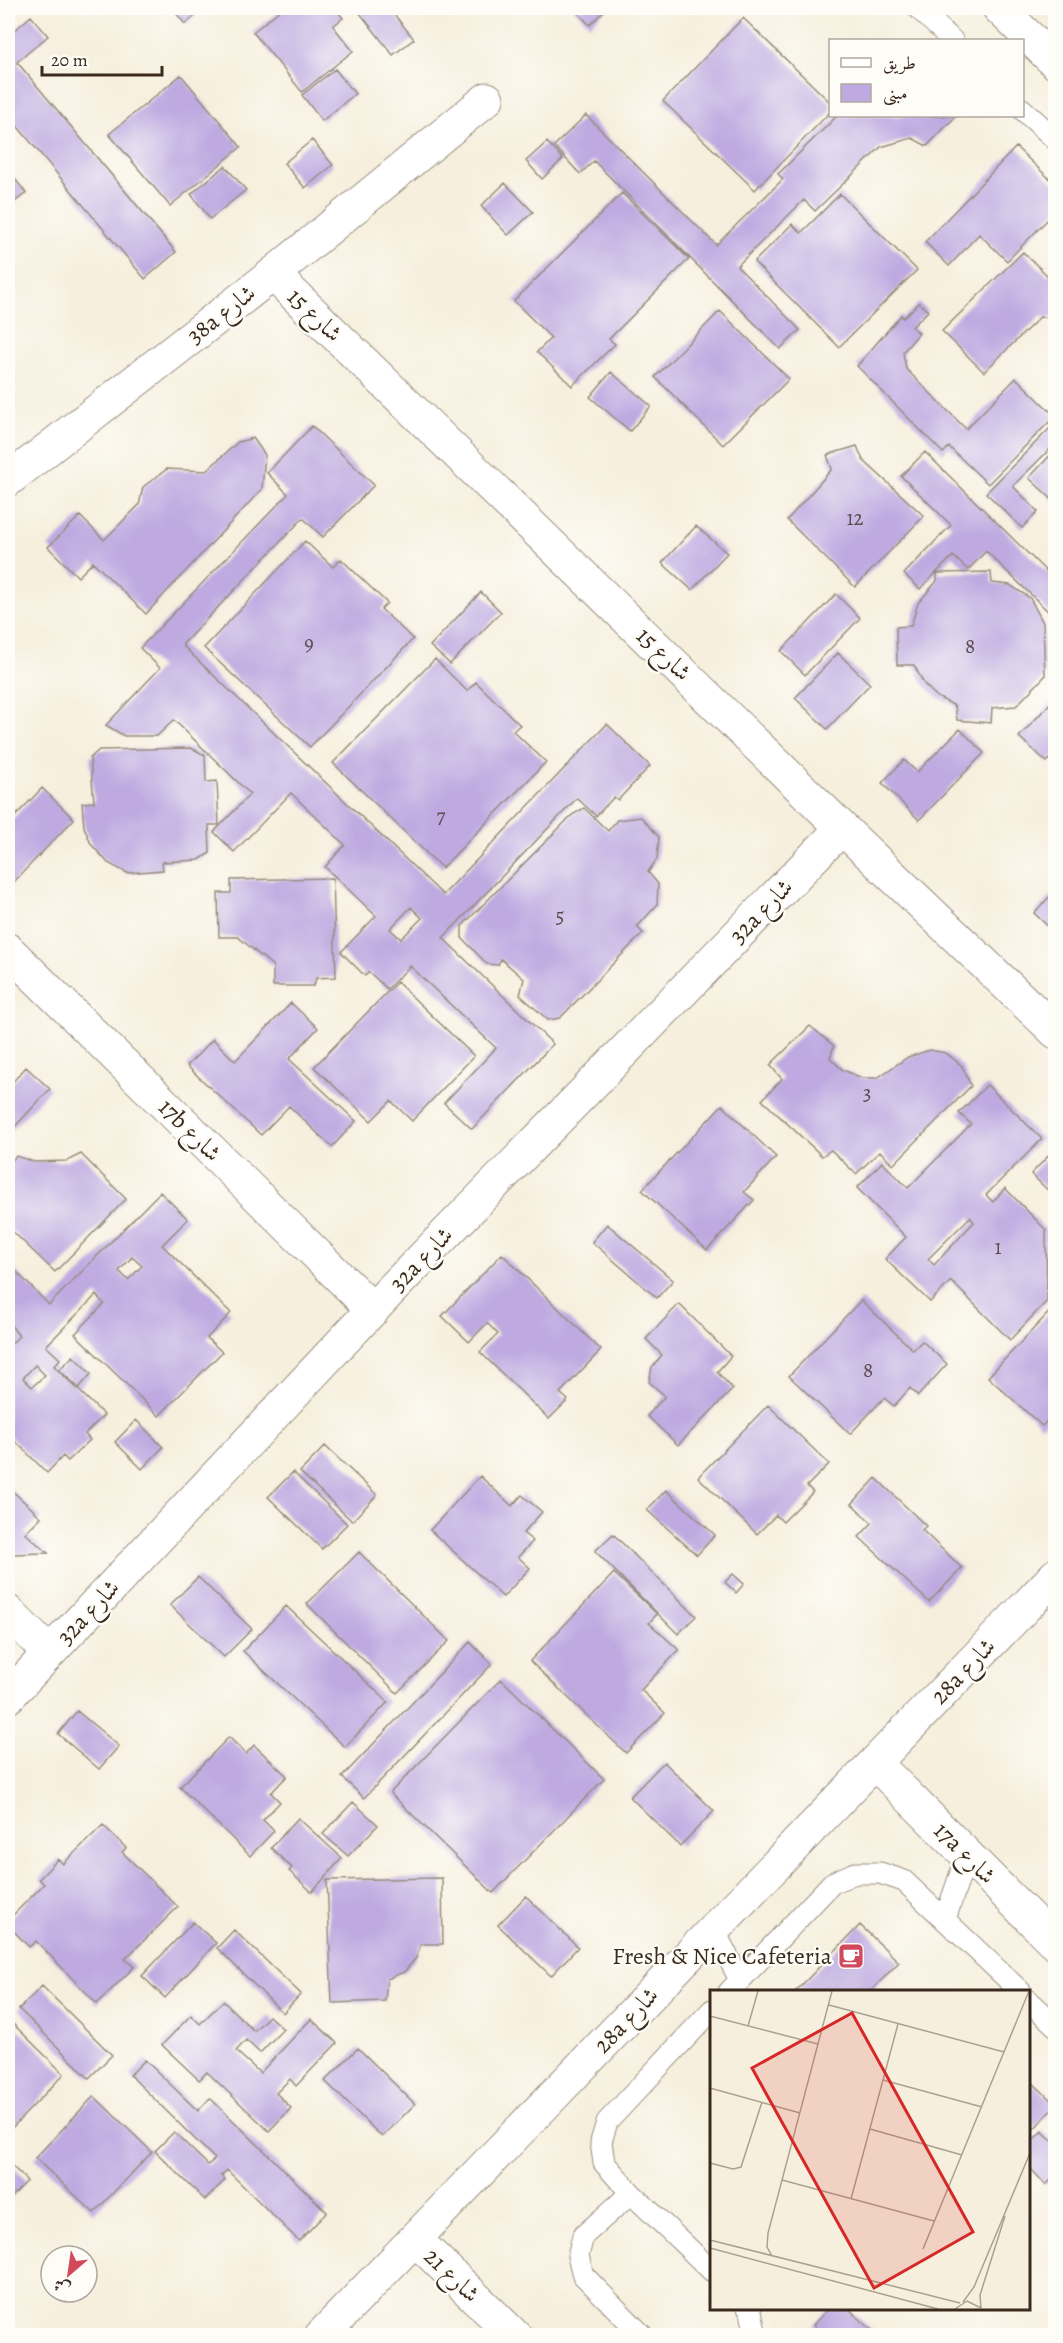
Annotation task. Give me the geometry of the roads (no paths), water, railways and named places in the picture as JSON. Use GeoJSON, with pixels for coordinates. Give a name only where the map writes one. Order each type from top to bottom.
{"type":"FeatureCollection","features":[{"type":"Feature","properties":{"kind":"street"},"geometry":{"type":"LineString","coordinates":[[999,8],[1056,63]]}},
{"type":"Feature","properties":{"kind":"street","name":"38a شارع"},"geometry":{"type":"LineString","coordinates":[[8,480],[273,274],[487,99]]}},
{"type":"Feature","properties":{"kind":"street","name":"شارع 15"},"geometry":{"type":"LineString","coordinates":[[273,274],[842,828],[1056,1032]]}},
{"type":"Feature","properties":{"kind":"street","name":"32a شارع"},"geometry":{"type":"LineString","coordinates":[[8,1696],[373,1310],[842,828]]}},
{"type":"Feature","properties":{"kind":"street","name":"17b شارع"},"geometry":{"type":"LineString","coordinates":[[8,950],[373,1310]]}},
{"type":"Feature","properties":{"kind":"street","name":"28a شارع"},"geometry":{"type":"LineString","coordinates":[[321,2336],[1056,1575]]}},
{"type":"Feature","properties":{"kind":"street"},"geometry":{"type":"LineString","coordinates":[[8,1612],[49,1653]]}},
{"type":"Feature","properties":{"kind":"street","name":"17a شارع"},"geometry":{"type":"LineString","coordinates":[[875,1763],[1056,1944]]}},
{"type":"Feature","properties":{"kind":"street","name":"شارع 21"},"geometry":{"type":"LineString","coordinates":[[415,2239],[515,2336]]}},
{"type":"Feature","properties":{"kind":"lane"},"geometry":{"type":"LineString","coordinates":[[918,8],[951,39]]}},
{"type":"Feature","properties":{"kind":"lane"},"geometry":{"type":"LineString","coordinates":[[1024,110],[1056,140]]}},
{"type":"Feature","properties":{"kind":"lane"},"geometry":{"type":"LineString","coordinates":[[945,1919],[967,1855]]}},
{"type":"Feature","properties":{"kind":"lane"},"geometry":{"type":"LineString","coordinates":[[714,1930],[734,1986],[832,1883],[855,1873],[880,1873],[904,1881],[1019,1990]]}},
{"type":"Feature","properties":{"kind":"lane"},"geometry":{"type":"LineString","coordinates":[[1030,2001],[1056,2026]]}},
{"type":"Feature","properties":{"kind":"lane"},"geometry":{"type":"LineString","coordinates":[[710,2012],[607,2122],[601,2142],[604,2163],[631,2193],[710,2269]]}},
{"type":"Feature","properties":{"kind":"lane"},"geometry":{"type":"LineString","coordinates":[[631,2193],[584,2236],[578,2256],[583,2275],[643,2336]]}},
{"type":"Feature","properties":{"kind":"lane"},"geometry":{"type":"LineString","coordinates":[[749,2310],[756,2336]]}},
{"type":"Feature","properties":{"kind":"place","name":"Fresh & Nice Cafeteria"},"geometry":{"type":"Point","coordinates":[851,1956]}}]}
